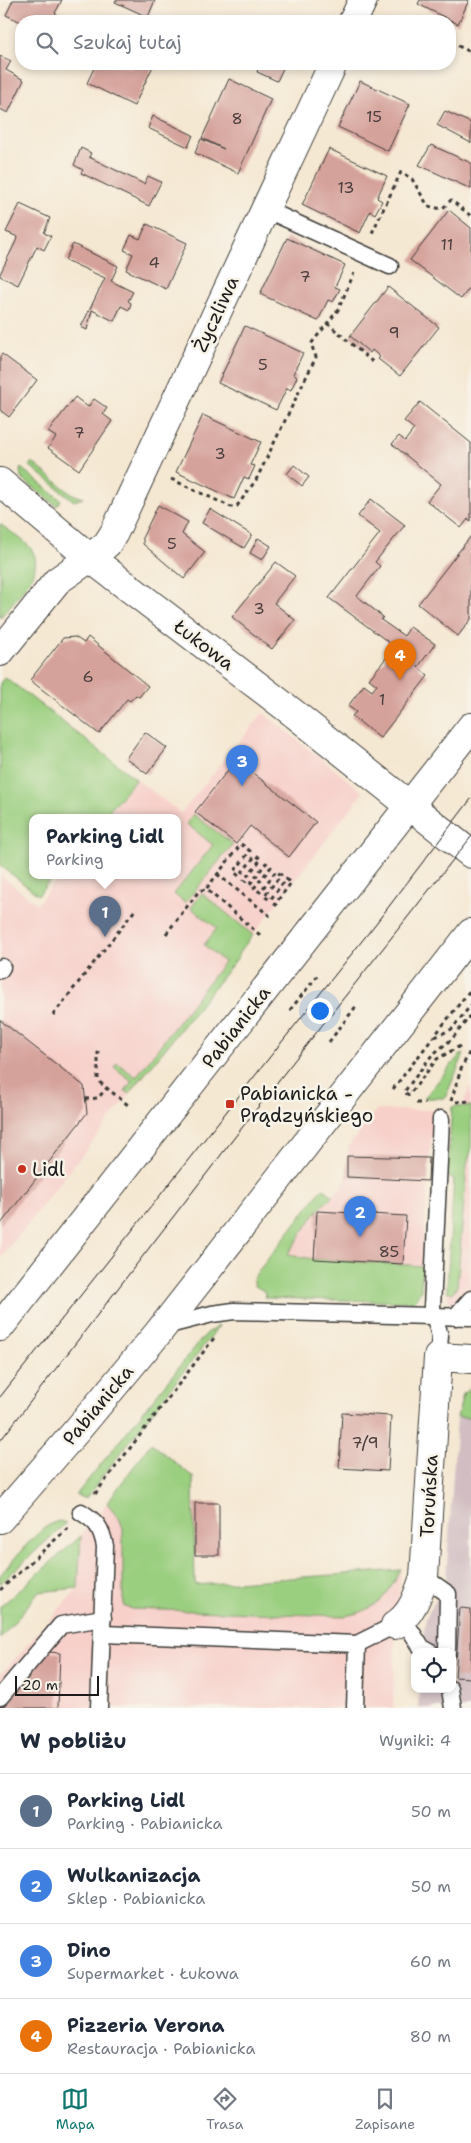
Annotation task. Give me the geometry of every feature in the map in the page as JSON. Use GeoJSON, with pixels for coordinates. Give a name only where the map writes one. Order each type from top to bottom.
{"type":"FeatureCollection","features":[{"type":"Feature","properties":{"kind":"street"},"geometry":{"type":"LineString","coordinates":[[356,15],[363,0]]}},
{"type":"Feature","properties":{"kind":"street","name":"Życzliwa"},"geometry":{"type":"LineString","coordinates":[[0,652],[57,581],[107,544],[114,533],[330,70]]}},
{"type":"Feature","properties":{"kind":"street","name":"Łukowa"},"geometry":{"type":"LineString","coordinates":[[0,482],[90,558],[292,712],[471,854]]}},
{"type":"Feature","properties":{"kind":"street","name":"Pabianicka"},"geometry":{"type":"LineString","coordinates":[[0,1327],[471,727]]}},
{"type":"Feature","properties":{"kind":"street","name":"Pabianicka"},"geometry":{"type":"LineString","coordinates":[[0,1519],[78,1429],[163,1326],[471,934]]}},
{"type":"Feature","properties":{"kind":"street"},"geometry":{"type":"LineString","coordinates":[[438,1357],[471,1359]]}},
{"type":"Feature","properties":{"kind":"street","name":"Toruńska"},"geometry":{"type":"LineString","coordinates":[[400,1622],[416,1600],[424,1577],[438,1357]]}},
{"type":"Feature","properties":{"kind":"lane"},"geometry":{"type":"LineString","coordinates":[[265,209],[390,266]]}},
{"type":"Feature","properties":{"kind":"lane"},"geometry":{"type":"LineString","coordinates":[[438,1357],[440,1336],[432,1308],[441,1119]]}},
{"type":"Feature","properties":{"kind":"lane"},"geometry":{"type":"LineString","coordinates":[[163,1326],[212,1314],[234,1311],[434,1318],[463,1317],[471,1299]]}},
{"type":"Feature","properties":{"kind":"lane"},"geometry":{"type":"LineString","coordinates":[[81,1512],[95,1521],[102,1532],[105,1546],[100,1708]]}},
{"type":"Feature","properties":{"kind":"lane"},"geometry":{"type":"LineString","coordinates":[[424,1577],[448,1594],[447,1648]]}},
{"type":"Feature","properties":{"kind":"lane"},"geometry":{"type":"LineString","coordinates":[[0,1696],[61,1624],[357,1644],[400,1622],[423,1648]]}},
{"type":"Feature","properties":{"kind":"lane"},"geometry":{"type":"LineString","coordinates":[[355,1708],[357,1644]]}},
{"type":"Feature","properties":{"kind":"lane"},"geometry":{"type":"LineString","coordinates":[[451,1693],[453,1708]]}},
{"type":"Feature","properties":{"kind":"path"},"geometry":{"type":"LineString","coordinates":[[458,46],[471,52]]}},
{"type":"Feature","properties":{"kind":"path"},"geometry":{"type":"LineString","coordinates":[[170,479],[232,507],[237,506],[256,480],[316,357],[311,344],[338,310],[401,172],[412,179],[428,206],[442,209],[451,200],[471,216]]}},
{"type":"Feature","properties":{"kind":"path"},"geometry":{"type":"LineString","coordinates":[[327,324],[375,364]]}},
{"type":"Feature","properties":{"kind":"path"},"geometry":{"type":"LineString","coordinates":[[166,934],[199,891],[206,889],[241,844],[250,851],[234,872],[239,876],[256,855],[261,859],[244,880],[250,884],[266,863],[271,867],[254,888],[260,892],[276,871],[281,875],[264,896],[270,900],[286,879],[291,883],[275,904],[277,906]]}},
{"type":"Feature","properties":{"kind":"path"},"geometry":{"type":"LineString","coordinates":[[217,874],[270,916]]}},
{"type":"Feature","properties":{"kind":"path"},"geometry":{"type":"LineString","coordinates":[[206,889],[260,934]]}},
{"type":"Feature","properties":{"kind":"path"},"geometry":{"type":"LineString","coordinates":[[53,1015],[135,910]]}},
{"type":"Feature","properties":{"kind":"path"},"geometry":{"type":"LineString","coordinates":[[290,1010],[318,975]]}},
{"type":"Feature","properties":{"kind":"path"},"geometry":{"type":"LineString","coordinates":[[393,1089],[471,989]]}},
{"type":"Feature","properties":{"kind":"path"},"geometry":{"type":"LineString","coordinates":[[329,1042],[357,1005]]}},
{"type":"Feature","properties":{"kind":"path"},"geometry":{"type":"LineString","coordinates":[[433,1038],[452,1029],[471,1005]]}},
{"type":"Feature","properties":{"kind":"path"},"geometry":{"type":"LineString","coordinates":[[460,1046],[437,1059],[409,1095],[404,1092],[432,1055],[452,1039],[471,1016]]}},
{"type":"Feature","properties":{"kind":"path"},"geometry":{"type":"LineString","coordinates":[[441,1119],[450,1102],[461,1069],[471,1049]]}},
{"type":"Feature","properties":{"kind":"path"},"geometry":{"type":"LineString","coordinates":[[98,1051],[98,1081],[128,1104]]}},
{"type":"Feature","properties":{"kind":"path"},"geometry":{"type":"LineString","coordinates":[[85,1099],[98,1098],[107,1088]]}},
{"type":"Feature","properties":{"kind":"path"},"geometry":{"type":"LineString","coordinates":[[0,1590],[67,1529],[234,1311]]}},
{"type":"Feature","properties":{"kind":"shaded area"},"geometry":{"type":"Polygon","coordinates":[[[263,713],[363,792],[238,954],[239,956],[0,1259],[0,875],[37,904],[58,879],[181,879],[181,814],[108,814],[136,779],[181,813],[263,713]]]}},
{"type":"Feature","properties":{"kind":"shaded area"},"geometry":{"type":"Polygon","coordinates":[[[471,1085],[471,1328],[456,1327],[447,1291],[465,1098],[471,1085]]]}},
{"type":"Feature","properties":{"kind":"shaded area"},"geometry":{"type":"Polygon","coordinates":[[[376,1110],[433,1110],[422,1266],[314,1259],[287,1255],[317,1211],[340,1189],[347,1177],[349,1146],[376,1110]]]}},
{"type":"Feature","properties":{"kind":"shaded area"},"geometry":{"type":"Polygon","coordinates":[[[457,1417],[471,1418],[471,1708],[418,1708],[419,1693],[456,1693],[456,1648],[422,1648],[426,1618],[446,1579],[457,1417]]]}},
{"type":"Feature","properties":{"kind":"shaded area"},"geometry":{"type":"Polygon","coordinates":[[[151,1443],[193,1477],[195,1585],[401,1570],[395,1642],[393,1708],[0,1708],[0,1675],[78,1588],[81,1536],[151,1443]]]}},
{"type":"Feature","properties":{"kind":"green space"},"geometry":{"type":"Polygon","coordinates":[[[32,462],[70,493],[83,498],[74,501],[29,465],[32,462]]]}},
{"type":"Feature","properties":{"kind":"green space"},"geometry":{"type":"Polygon","coordinates":[[[21,468],[61,500],[57,506],[21,478],[21,468]]]}},
{"type":"Feature","properties":{"kind":"green space"},"geometry":{"type":"Polygon","coordinates":[[[0,524],[27,544],[36,560],[35,569],[26,586],[0,618],[0,524]]]}},
{"type":"Feature","properties":{"kind":"green space"},"geometry":{"type":"Polygon","coordinates":[[[5,677],[136,779],[106,814],[29,814],[29,879],[51,879],[38,895],[0,865],[0,683],[5,677]]]}},
{"type":"Feature","properties":{"kind":"green space"},"geometry":{"type":"Polygon","coordinates":[[[193,814],[233,844],[185,903],[174,894],[213,845],[187,824],[193,814]]]}},
{"type":"Feature","properties":{"kind":"green space"},"geometry":{"type":"Polygon","coordinates":[[[202,893],[253,935],[238,954],[239,956],[129,1094],[125,1091],[132,1081],[114,1067],[117,1063],[136,1077],[224,962],[204,945],[217,928],[191,908],[202,893]]]}},
{"type":"Feature","properties":{"kind":"green space"},"geometry":{"type":"Polygon","coordinates":[[[464,1054],[445,1098],[424,1098],[459,1056],[464,1054]]]}},
{"type":"Feature","properties":{"kind":"green space"},"geometry":{"type":"Polygon","coordinates":[[[471,1106],[471,1151],[467,1165],[457,1286],[452,1293],[447,1291],[447,1286],[454,1179],[447,1177],[452,1107],[471,1106]]]}},
{"type":"Feature","properties":{"kind":"green space"},"geometry":{"type":"Polygon","coordinates":[[[323,1188],[333,1196],[317,1211],[287,1255],[314,1259],[422,1266],[421,1291],[414,1302],[266,1298],[264,1291],[255,1286],[253,1278],[323,1188]]]}},
{"type":"Feature","properties":{"kind":"green space"},"geometry":{"type":"Polygon","coordinates":[[[219,1326],[85,1499],[76,1495],[200,1341],[207,1333],[219,1326]]]}},
{"type":"Feature","properties":{"kind":"green space"},"geometry":{"type":"Polygon","coordinates":[[[471,1387],[471,1418],[457,1417],[463,1394],[471,1387]]]}},
{"type":"Feature","properties":{"kind":"green space"},"geometry":{"type":"Polygon","coordinates":[[[151,1443],[193,1477],[195,1585],[401,1570],[385,1596],[379,1602],[364,1611],[344,1616],[132,1609],[125,1607],[123,1599],[123,1528],[119,1518],[107,1503],[151,1443]]]}},
{"type":"Feature","properties":{"kind":"green space"},"geometry":{"type":"Polygon","coordinates":[[[60,1521],[66,1523],[0,1584],[0,1575],[28,1543],[45,1528],[60,1521]]]}},
{"type":"Feature","properties":{"kind":"green space"},"geometry":{"type":"Polygon","coordinates":[[[81,1536],[78,1588],[39,1592],[0,1639],[0,1607],[81,1536]]]}},
{"type":"Feature","properties":{"kind":"building"},"geometry":{"type":"Polygon","coordinates":[[[13,0],[62,0],[55,13],[58,15],[15,15],[15,19],[6,15],[13,0]]]}},
{"type":"Feature","properties":{"kind":"building"},"geometry":{"type":"Polygon","coordinates":[[[116,0],[155,0],[149,15],[144,15],[115,2],[116,0]]]}},
{"type":"Feature","properties":{"kind":"building"},"geometry":{"type":"Polygon","coordinates":[[[420,0],[469,0],[458,24],[456,23],[456,15],[440,15],[418,4],[420,0]]]}},
{"type":"Feature","properties":{"kind":"building"},"geometry":{"type":"Polygon","coordinates":[[[0,56],[11,61],[6,70],[24,80],[8,113],[0,109],[0,56]]]}},
{"type":"Feature","properties":{"kind":"building"},"geometry":{"type":"Polygon","coordinates":[[[93,70],[151,70],[134,106],[87,83],[93,70]]]}},
{"type":"Feature","properties":{"kind":"building"},"geometry":{"type":"Polygon","coordinates":[[[258,70],[282,70],[277,81],[257,72],[258,70]]]}},
{"type":"Feature","properties":{"kind":"building"},"geometry":{"type":"Polygon","coordinates":[[[229,79],[271,99],[238,173],[195,153],[201,139],[224,149],[202,138],[229,79]]]}},
{"type":"Feature","properties":{"kind":"building"},"geometry":{"type":"Polygon","coordinates":[[[360,81],[410,104],[388,151],[338,127],[360,81]]]}},
{"type":"Feature","properties":{"kind":"building"},"geometry":{"type":"Polygon","coordinates":[[[445,111],[471,123],[471,143],[437,125],[445,111]]]}},
{"type":"Feature","properties":{"kind":"building"},"geometry":{"type":"Polygon","coordinates":[[[153,116],[193,135],[188,147],[148,128],[153,116]]]}},
{"type":"Feature","properties":{"kind":"building"},"geometry":{"type":"Polygon","coordinates":[[[431,145],[471,163],[471,189],[419,165],[431,145]]]}},
{"type":"Feature","properties":{"kind":"building"},"geometry":{"type":"Polygon","coordinates":[[[81,148],[91,153],[89,157],[144,184],[148,176],[161,182],[149,206],[81,173],[83,170],[74,165],[81,148]]]}},
{"type":"Feature","properties":{"kind":"building"},"geometry":{"type":"Polygon","coordinates":[[[329,149],[387,176],[377,198],[382,201],[375,214],[370,211],[360,233],[302,205],[329,149]]]}},
{"type":"Feature","properties":{"kind":"building"},"geometry":{"type":"Polygon","coordinates":[[[20,204],[50,218],[44,233],[51,236],[44,250],[37,246],[18,285],[0,276],[0,274],[18,237],[6,232],[20,204]]]}},
{"type":"Feature","properties":{"kind":"building"},"geometry":{"type":"Polygon","coordinates":[[[449,210],[471,228],[471,286],[461,299],[410,260],[449,210]]]}},
{"type":"Feature","properties":{"kind":"building"},"geometry":{"type":"Polygon","coordinates":[[[147,224],[187,243],[166,289],[126,270],[133,254],[124,250],[131,235],[140,239],[147,224]]]}},
{"type":"Feature","properties":{"kind":"building"},"geometry":{"type":"Polygon","coordinates":[[[287,238],[345,265],[335,287],[340,289],[333,302],[328,300],[318,321],[260,294],[287,238]]]}},
{"type":"Feature","properties":{"kind":"building"},"geometry":{"type":"Polygon","coordinates":[[[73,244],[118,266],[111,281],[133,292],[128,301],[131,303],[129,310],[121,306],[114,321],[92,310],[87,330],[81,327],[105,278],[65,260],[73,244]]]}},
{"type":"Feature","properties":{"kind":"building"},"geometry":{"type":"Polygon","coordinates":[[[388,287],[439,327],[400,376],[378,359],[380,357],[372,350],[370,353],[350,336],[388,287]]]}},
{"type":"Feature","properties":{"kind":"building"},"geometry":{"type":"Polygon","coordinates":[[[245,326],[303,353],[293,374],[297,377],[291,390],[287,388],[276,410],[218,383],[245,326]]]}},
{"type":"Feature","properties":{"kind":"building"},"geometry":{"type":"Polygon","coordinates":[[[2,354],[37,380],[9,417],[0,410],[0,357],[2,354]]]}},
{"type":"Feature","properties":{"kind":"building"},"geometry":{"type":"Polygon","coordinates":[[[75,397],[88,407],[94,399],[107,408],[103,414],[112,421],[79,470],[48,448],[56,437],[48,432],[75,397]]]}},
{"type":"Feature","properties":{"kind":"building"},"geometry":{"type":"Polygon","coordinates":[[[420,402],[471,443],[471,521],[468,519],[461,528],[427,501],[441,484],[392,444],[399,436],[405,441],[414,429],[404,421],[420,402]]]}},
{"type":"Feature","properties":{"kind":"building"},"geometry":{"type":"Polygon","coordinates":[[[203,415],[261,442],[250,465],[255,466],[249,479],[244,477],[234,499],[176,472],[203,415]]]}},
{"type":"Feature","properties":{"kind":"building"},"geometry":{"type":"Polygon","coordinates":[[[294,465],[309,477],[302,486],[287,474],[294,465]]]}},
{"type":"Feature","properties":{"kind":"building"},"geometry":{"type":"Polygon","coordinates":[[[371,499],[405,525],[375,562],[380,566],[357,596],[383,617],[381,620],[404,636],[410,627],[435,644],[418,667],[428,676],[380,738],[352,716],[356,712],[348,706],[364,685],[372,691],[377,685],[369,679],[395,647],[329,598],[380,533],[358,516],[371,499]]]}},
{"type":"Feature","properties":{"kind":"building"},"geometry":{"type":"Polygon","coordinates":[[[158,505],[188,522],[182,534],[205,552],[184,579],[143,544],[143,536],[158,505]]]}},
{"type":"Feature","properties":{"kind":"building"},"geometry":{"type":"Polygon","coordinates":[[[210,509],[252,535],[244,548],[202,523],[210,509]]]}},
{"type":"Feature","properties":{"kind":"building"},"geometry":{"type":"Polygon","coordinates":[[[471,536],[471,619],[458,636],[418,604],[471,536]]]}},
{"type":"Feature","properties":{"kind":"building"},"geometry":{"type":"Polygon","coordinates":[[[258,538],[271,546],[262,560],[250,553],[258,538]]]}},
{"type":"Feature","properties":{"kind":"building"},"geometry":{"type":"Polygon","coordinates":[[[276,562],[295,576],[274,603],[295,620],[272,649],[232,617],[276,562]]]}},
{"type":"Feature","properties":{"kind":"building"},"geometry":{"type":"Polygon","coordinates":[[[75,637],[84,643],[88,637],[148,686],[139,697],[136,695],[130,701],[127,699],[99,734],[30,680],[63,638],[75,637]]]}},
{"type":"Feature","properties":{"kind":"building"},"geometry":{"type":"Polygon","coordinates":[[[145,732],[167,748],[147,774],[126,758],[145,732]]]}},
{"type":"Feature","properties":{"kind":"building"},"geometry":{"type":"Polygon","coordinates":[[[236,760],[316,822],[289,857],[250,826],[236,844],[195,812],[236,760]]]}},
{"type":"Feature","properties":{"kind":"building","name":"Lidl"},"geometry":{"type":"Polygon","coordinates":[[[0,1020],[84,1086],[87,1113],[0,1225],[0,1020]]]}},
{"type":"Feature","properties":{"kind":"building"},"geometry":{"type":"Polygon","coordinates":[[[347,1156],[429,1158],[428,1181],[347,1177],[347,1156]]]}},
{"type":"Feature","properties":{"kind":"building"},"geometry":{"type":"Polygon","coordinates":[[[317,1211],[406,1216],[403,1264],[314,1259],[317,1211]]]}},
{"type":"Feature","properties":{"kind":"building"},"geometry":{"type":"Polygon","coordinates":[[[342,1413],[391,1416],[388,1471],[339,1468],[342,1413]]]}},
{"type":"Feature","properties":{"kind":"building"},"geometry":{"type":"Polygon","coordinates":[[[195,1503],[219,1503],[219,1555],[195,1555],[195,1503]]]}},
{"type":"Feature","properties":{"kind":"building"},"geometry":{"type":"Polygon","coordinates":[[[460,1608],[471,1609],[471,1678],[456,1677],[460,1608]]]}},
{"type":"Feature","properties":{"kind":"building"},"geometry":{"type":"Polygon","coordinates":[[[49,1652],[60,1653],[58,1708],[2,1708],[49,1652]]]}},
{"type":"Feature","properties":{"kind":"tram line"},"geometry":{"type":"LineString","coordinates":[[0,1397],[377,922],[471,799]]}},
{"type":"Feature","properties":{"kind":"tram line"},"geometry":{"type":"LineString","coordinates":[[0,1441],[282,1076],[471,837]]}},
{"type":"Feature","properties":{"kind":"place","name":"Pizzeria Verona"},"geometry":{"type":"Point","coordinates":[400,680]}},
{"type":"Feature","properties":{"kind":"place","name":"Dino"},"geometry":{"type":"Point","coordinates":[242,786]}},
{"type":"Feature","properties":{"kind":"place","name":"Parking Lidl"},"geometry":{"type":"Point","coordinates":[105,937]}},
{"type":"Feature","properties":{"kind":"place","name":"Pabianicka - Prądzyńskiego"},"geometry":{"type":"Point","coordinates":[230,1104]}},
{"type":"Feature","properties":{"kind":"place","name":"Lidl"},"geometry":{"type":"Point","coordinates":[22,1169]}},
{"type":"Feature","properties":{"kind":"place","name":"Wulkanizacja"},"geometry":{"type":"Point","coordinates":[360,1237]}}]}
